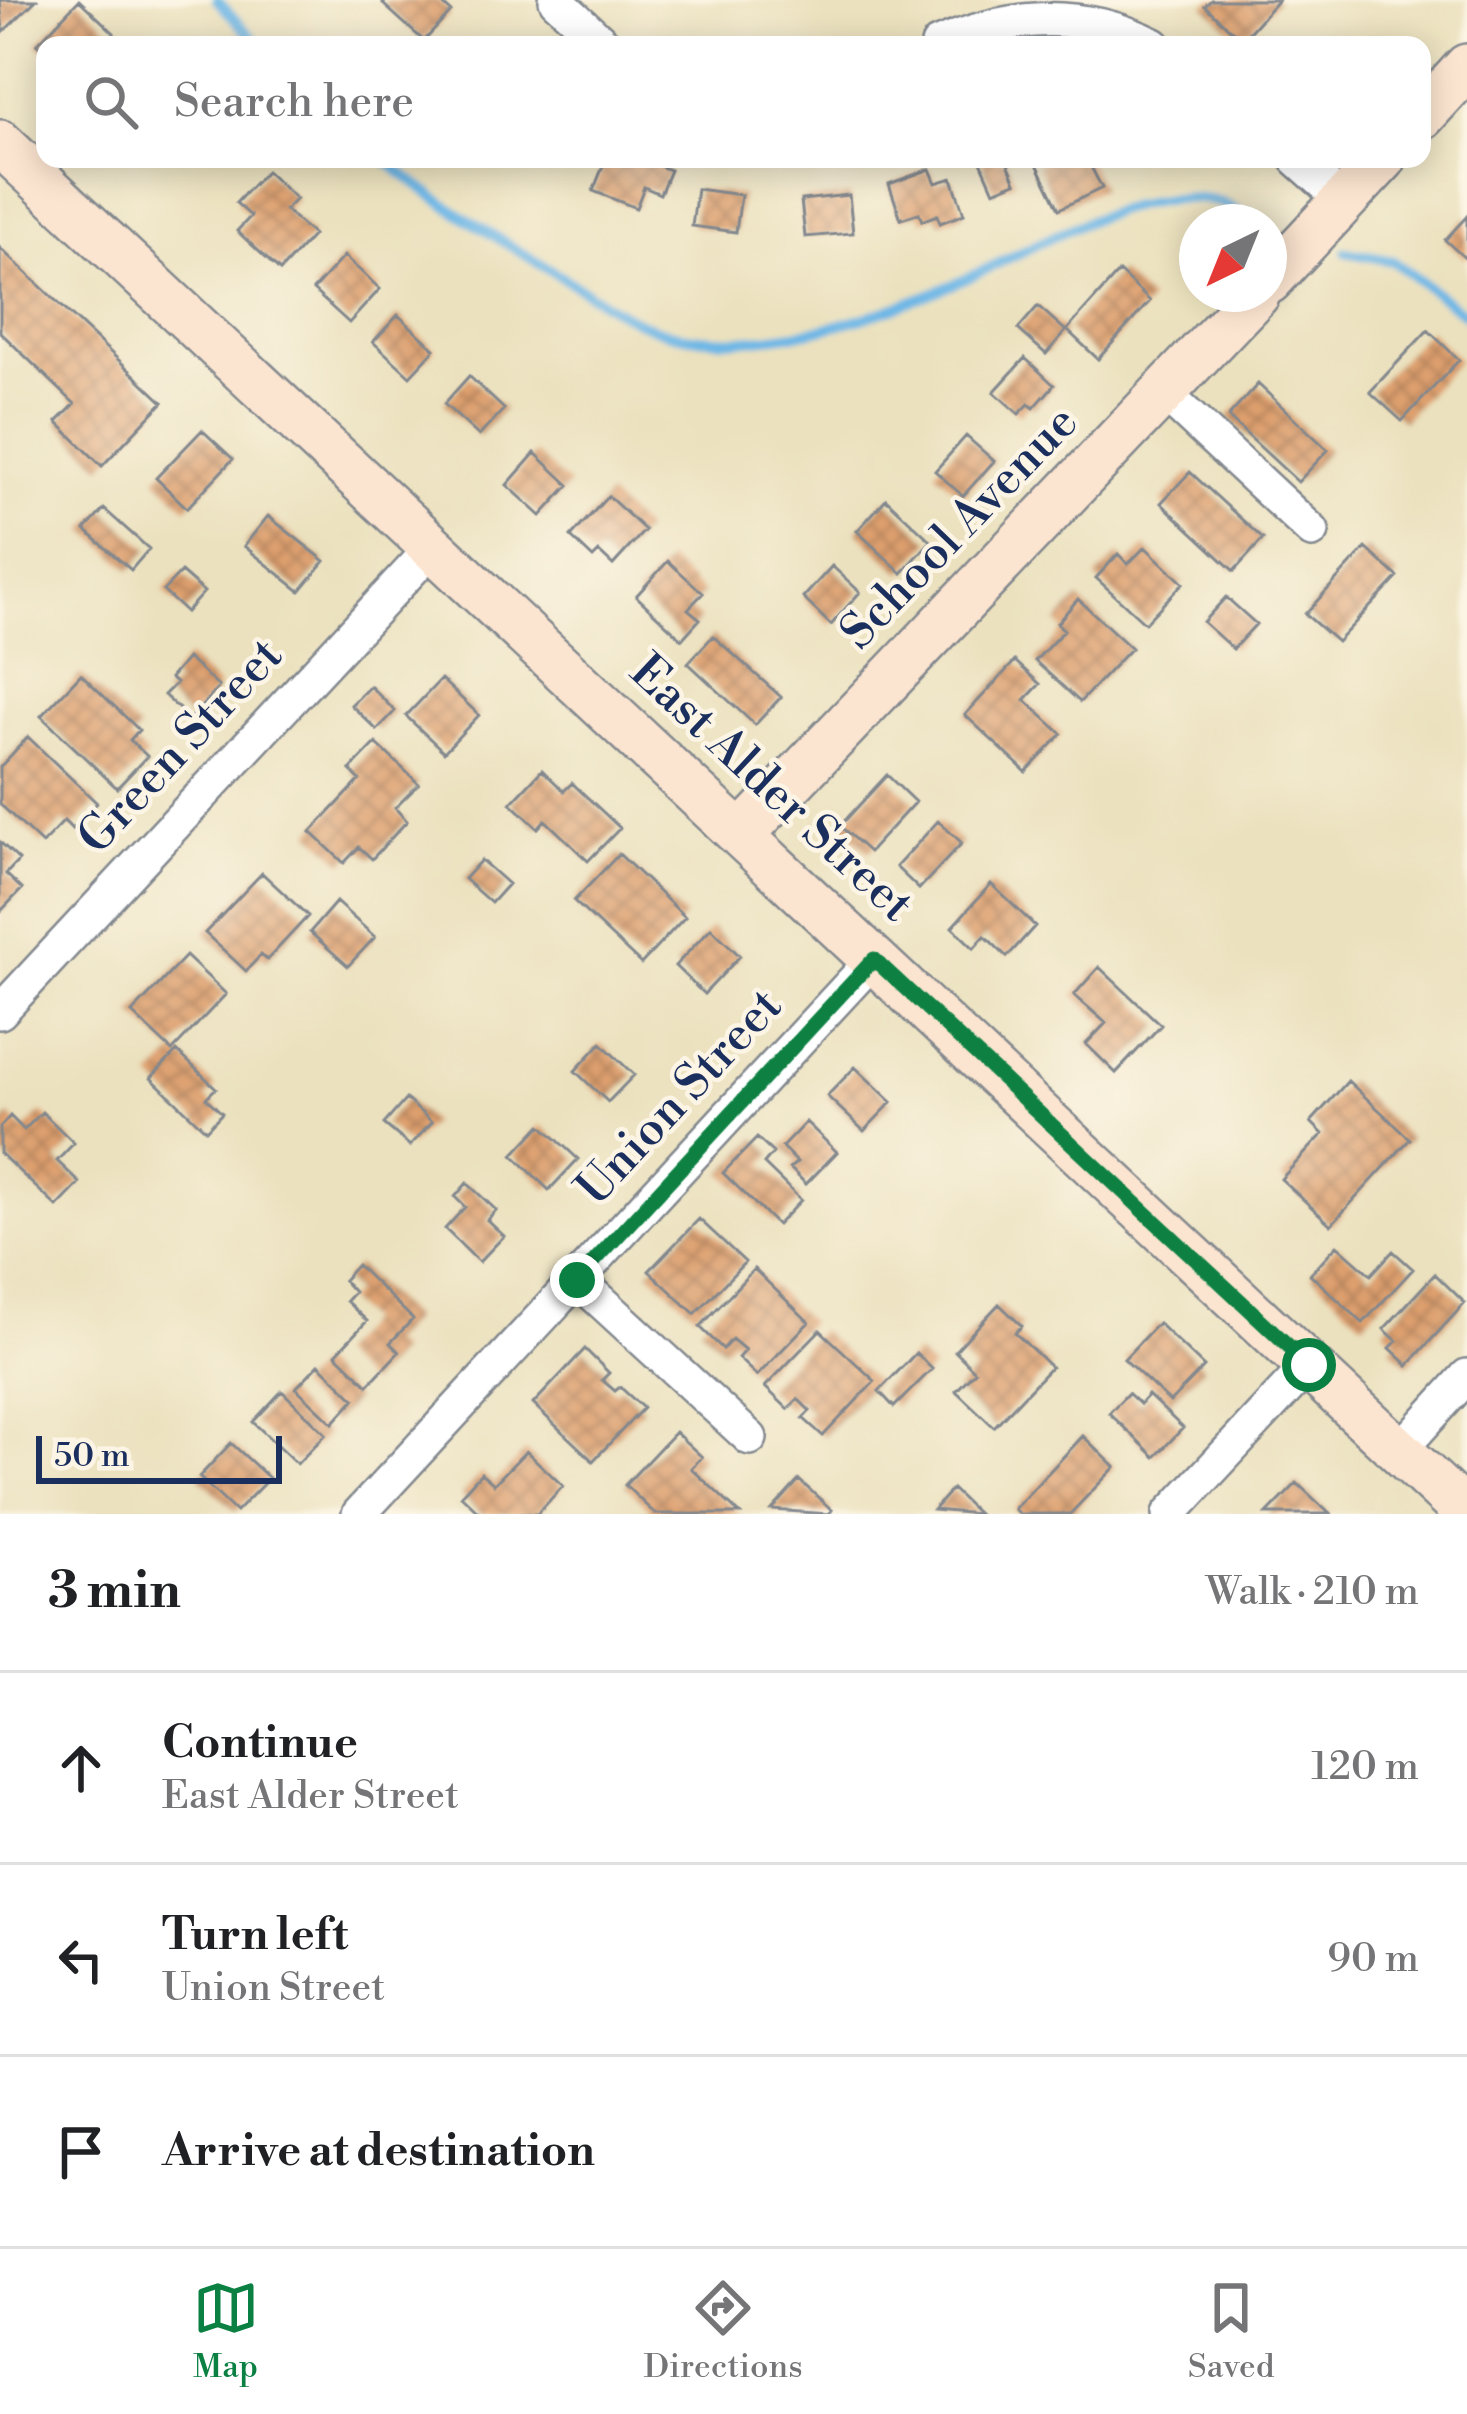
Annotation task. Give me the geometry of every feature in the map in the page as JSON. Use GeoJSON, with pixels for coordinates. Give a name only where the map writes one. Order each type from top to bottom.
{"type":"FeatureCollection","features":[{"type":"Feature","properties":{"kind":"main road"},"geometry":{"type":"LineString","coordinates":[[1431,106],[1467,67]]}},
{"type":"Feature","properties":{"kind":"main road","name":"East Alder Street"},"geometry":{"type":"LineString","coordinates":[[0,143],[1467,1514]]}},
{"type":"Feature","properties":{"kind":"main road"},"geometry":{"type":"LineString","coordinates":[[1287,262],[1375,168]]}},
{"type":"Feature","properties":{"kind":"main road","name":"School Avenue"},"geometry":{"type":"LineString","coordinates":[[741,836],[1240,312]]}},
{"type":"Feature","properties":{"kind":"street"},"geometry":{"type":"LineString","coordinates":[[556,0],[595,36]]}},
{"type":"Feature","properties":{"kind":"street"},"geometry":{"type":"LineString","coordinates":[[963,36],[999,23],[1068,18],[1132,36]]}},
{"type":"Feature","properties":{"kind":"street"},"geometry":{"type":"LineString","coordinates":[[1307,168],[1345,201]]}},
{"type":"Feature","properties":{"kind":"street"},"geometry":{"type":"LineString","coordinates":[[1163,392],[1312,530]]}},
{"type":"Feature","properties":{"kind":"street","name":"Green Street"},"geometry":{"type":"LineString","coordinates":[[0,1012],[433,548]]}},
{"type":"Feature","properties":{"kind":"street","name":"Union Street"},"geometry":{"type":"LineString","coordinates":[[359,1514],[874,959]]}},
{"type":"Feature","properties":{"kind":"street"},"geometry":{"type":"LineString","coordinates":[[577,1280],[750,1438]]}},
{"type":"Feature","properties":{"kind":"street"},"geometry":{"type":"LineString","coordinates":[[1170,1514],[1309,1365]]}},
{"type":"Feature","properties":{"kind":"street"},"geometry":{"type":"LineString","coordinates":[[1399,1450],[1467,1376]]}},
{"type":"Feature","properties":{"kind":"building"},"geometry":{"type":"Polygon","coordinates":[[[0,0],[36,0],[3,32],[0,0]]]}},
{"type":"Feature","properties":{"kind":"building"},"geometry":{"type":"Polygon","coordinates":[[[79,0],[114,33],[111,36],[45,36],[79,0]]]}},
{"type":"Feature","properties":{"kind":"building"},"geometry":{"type":"Polygon","coordinates":[[[387,0],[438,0],[451,12],[429,36],[418,36],[383,4],[387,0]]]}},
{"type":"Feature","properties":{"kind":"building"},"geometry":{"type":"Polygon","coordinates":[[[1211,0],[1278,0],[1246,36],[1238,36],[1205,6],[1211,0]]]}},
{"type":"Feature","properties":{"kind":"building"},"geometry":{"type":"Polygon","coordinates":[[[602,168],[670,170],[660,194],[644,187],[636,208],[593,191],[602,168]]]}},
{"type":"Feature","properties":{"kind":"building"},"geometry":{"type":"Polygon","coordinates":[[[984,168],[1010,168],[1016,182],[994,191],[984,168]]]}},
{"type":"Feature","properties":{"kind":"building"},"geometry":{"type":"Polygon","coordinates":[[[1039,168],[1092,168],[1102,188],[1059,209],[1039,168]]]}},
{"type":"Feature","properties":{"kind":"building"},"geometry":{"type":"Polygon","coordinates":[[[930,169],[936,183],[952,178],[964,214],[940,223],[937,215],[922,221],[919,213],[901,219],[889,184],[930,169]]]}},
{"type":"Feature","properties":{"kind":"building"},"geometry":{"type":"Polygon","coordinates":[[[266,171],[296,199],[285,210],[313,235],[280,271],[237,231],[251,216],[236,203],[266,171]]]}},
{"type":"Feature","properties":{"kind":"building"},"geometry":{"type":"Polygon","coordinates":[[[697,189],[741,195],[736,232],[692,226],[697,189]]]}},
{"type":"Feature","properties":{"kind":"building"},"geometry":{"type":"Polygon","coordinates":[[[849,195],[853,233],[805,237],[801,200],[849,195]]]}},
{"type":"Feature","properties":{"kind":"building"},"geometry":{"type":"Polygon","coordinates":[[[1467,216],[1467,260],[1445,240],[1467,216]]]}},
{"type":"Feature","properties":{"kind":"building"},"geometry":{"type":"Polygon","coordinates":[[[0,248],[163,402],[102,466],[57,422],[75,404],[0,332],[0,248]]]}},
{"type":"Feature","properties":{"kind":"building"},"geometry":{"type":"Polygon","coordinates":[[[344,256],[380,289],[349,323],[313,290],[344,256]]]}},
{"type":"Feature","properties":{"kind":"building"},"geometry":{"type":"Polygon","coordinates":[[[1119,272],[1150,301],[1098,359],[1067,330],[1119,272]]]}},
{"type":"Feature","properties":{"kind":"building"},"geometry":{"type":"Polygon","coordinates":[[[1038,306],[1066,331],[1046,354],[1018,329],[1038,306]]]}},
{"type":"Feature","properties":{"kind":"building"},"geometry":{"type":"Polygon","coordinates":[[[398,315],[435,349],[410,376],[373,342],[398,315]]]}},
{"type":"Feature","properties":{"kind":"building"},"geometry":{"type":"Polygon","coordinates":[[[1428,330],[1459,360],[1402,421],[1370,392],[1428,330]]]}},
{"type":"Feature","properties":{"kind":"building"},"geometry":{"type":"Polygon","coordinates":[[[1025,358],[1054,385],[1034,408],[1029,404],[1019,414],[994,392],[1025,358]]]}},
{"type":"Feature","properties":{"kind":"building"},"geometry":{"type":"Polygon","coordinates":[[[469,376],[504,409],[479,436],[444,404],[469,376]]]}},
{"type":"Feature","properties":{"kind":"building"},"geometry":{"type":"Polygon","coordinates":[[[1258,384],[1328,450],[1298,482],[1228,417],[1258,384]]]}},
{"type":"Feature","properties":{"kind":"building"},"geometry":{"type":"Polygon","coordinates":[[[202,430],[233,459],[187,508],[156,478],[202,430]]]}},
{"type":"Feature","properties":{"kind":"building"},"geometry":{"type":"Polygon","coordinates":[[[966,436],[994,461],[963,496],[935,471],[966,436]]]}},
{"type":"Feature","properties":{"kind":"building"},"geometry":{"type":"Polygon","coordinates":[[[535,453],[569,485],[541,516],[507,485],[535,453]]]}},
{"type":"Feature","properties":{"kind":"building"},"geometry":{"type":"Polygon","coordinates":[[[1190,472],[1263,539],[1234,571],[1161,503],[1190,472]]]}},
{"type":"Feature","properties":{"kind":"building"},"geometry":{"type":"Polygon","coordinates":[[[608,496],[645,530],[613,565],[599,552],[593,558],[571,537],[608,496]]]}},
{"type":"Feature","properties":{"kind":"building"},"geometry":{"type":"Polygon","coordinates":[[[886,499],[931,541],[902,573],[857,531],[886,499]]]}},
{"type":"Feature","properties":{"kind":"building"},"geometry":{"type":"Polygon","coordinates":[[[104,509],[149,549],[131,570],[85,530],[104,509]]]}},
{"type":"Feature","properties":{"kind":"building"},"geometry":{"type":"Polygon","coordinates":[[[268,516],[325,561],[300,591],[244,546],[268,516]]]}},
{"type":"Feature","properties":{"kind":"building"},"geometry":{"type":"Polygon","coordinates":[[[1145,547],[1183,583],[1145,623],[1096,578],[1118,554],[1128,564],[1145,547]]]}},
{"type":"Feature","properties":{"kind":"building"},"geometry":{"type":"Polygon","coordinates":[[[1366,548],[1398,577],[1337,642],[1305,614],[1366,548]]]}},
{"type":"Feature","properties":{"kind":"building"},"geometry":{"type":"Polygon","coordinates":[[[668,561],[703,593],[688,609],[700,619],[682,639],[636,596],[668,561]]]}},
{"type":"Feature","properties":{"kind":"building"},"geometry":{"type":"Polygon","coordinates":[[[832,566],[860,592],[831,625],[803,598],[832,566]]]}},
{"type":"Feature","properties":{"kind":"building"},"geometry":{"type":"Polygon","coordinates":[[[181,572],[204,592],[186,612],[163,591],[181,572]]]}},
{"type":"Feature","properties":{"kind":"building"},"geometry":{"type":"Polygon","coordinates":[[[1226,597],[1256,624],[1233,649],[1203,622],[1226,597]]]}},
{"type":"Feature","properties":{"kind":"building"},"geometry":{"type":"Polygon","coordinates":[[[1078,599],[1131,648],[1080,702],[1035,661],[1064,630],[1057,623],[1078,599]]]}},
{"type":"Feature","properties":{"kind":"building"},"geometry":{"type":"Polygon","coordinates":[[[713,636],[781,697],[755,725],[688,663],[713,636]]]}},
{"type":"Feature","properties":{"kind":"building"},"geometry":{"type":"Polygon","coordinates":[[[187,658],[219,687],[190,719],[164,695],[176,683],[170,678],[187,658]]]}},
{"type":"Feature","properties":{"kind":"building"},"geometry":{"type":"Polygon","coordinates":[[[1015,661],[1040,684],[1025,700],[1062,734],[1026,772],[965,715],[1015,661]]]}},
{"type":"Feature","properties":{"kind":"building"},"geometry":{"type":"Polygon","coordinates":[[[81,674],[139,730],[130,740],[147,756],[117,788],[41,716],[81,674]]]}},
{"type":"Feature","properties":{"kind":"building"},"geometry":{"type":"Polygon","coordinates":[[[441,679],[479,715],[444,752],[406,716],[441,679]]]}},
{"type":"Feature","properties":{"kind":"building"},"geometry":{"type":"Polygon","coordinates":[[[370,686],[395,711],[377,730],[351,705],[370,686]]]}},
{"type":"Feature","properties":{"kind":"building"},"geometry":{"type":"Polygon","coordinates":[[[28,737],[97,803],[72,829],[64,821],[42,844],[0,804],[0,767],[28,737]]]}},
{"type":"Feature","properties":{"kind":"building"},"geometry":{"type":"Polygon","coordinates":[[[376,743],[419,784],[395,808],[407,821],[372,859],[359,847],[344,863],[311,832],[360,780],[350,770],[376,743]]]}},
{"type":"Feature","properties":{"kind":"building"},"geometry":{"type":"Polygon","coordinates":[[[542,770],[564,791],[572,783],[620,828],[588,861],[545,820],[538,828],[511,803],[542,770]]]}},
{"type":"Feature","properties":{"kind":"building"},"geometry":{"type":"Polygon","coordinates":[[[887,775],[915,802],[869,852],[840,826],[887,775]]]}},
{"type":"Feature","properties":{"kind":"building"},"geometry":{"type":"Polygon","coordinates":[[[938,821],[962,843],[919,889],[896,867],[938,821]]]}},
{"type":"Feature","properties":{"kind":"building"},"geometry":{"type":"Polygon","coordinates":[[[0,842],[19,860],[6,874],[22,889],[0,912],[0,842]]]}},
{"type":"Feature","properties":{"kind":"building"},"geometry":{"type":"Polygon","coordinates":[[[619,854],[685,917],[641,964],[574,901],[619,854]]]}},
{"type":"Feature","properties":{"kind":"building"},"geometry":{"type":"Polygon","coordinates":[[[481,860],[508,884],[491,903],[464,879],[481,860]]]}},
{"type":"Feature","properties":{"kind":"building"},"geometry":{"type":"Polygon","coordinates":[[[262,873],[308,916],[267,960],[261,955],[246,971],[205,933],[262,873]]]}},
{"type":"Feature","properties":{"kind":"building"},"geometry":{"type":"Polygon","coordinates":[[[991,884],[1035,926],[1007,957],[985,936],[974,948],[952,927],[991,884]]]}},
{"type":"Feature","properties":{"kind":"building"},"geometry":{"type":"Polygon","coordinates":[[[336,902],[375,937],[348,966],[310,932],[336,902]]]}},
{"type":"Feature","properties":{"kind":"building"},"geometry":{"type":"Polygon","coordinates":[[[711,928],[740,956],[704,994],[675,966],[711,928]]]}},
{"type":"Feature","properties":{"kind":"building"},"geometry":{"type":"Polygon","coordinates":[[[186,956],[226,994],[172,1051],[132,1013],[186,956]]]}},
{"type":"Feature","properties":{"kind":"building"},"geometry":{"type":"Polygon","coordinates":[[[1099,967],[1161,1025],[1116,1073],[1086,1044],[1106,1023],[1074,995],[1099,967]]]}},
{"type":"Feature","properties":{"kind":"building"},"geometry":{"type":"Polygon","coordinates":[[[601,1043],[634,1075],[608,1102],[575,1071],[601,1043]]]}},
{"type":"Feature","properties":{"kind":"building"},"geometry":{"type":"Polygon","coordinates":[[[177,1051],[216,1088],[206,1098],[222,1113],[206,1130],[151,1078],[177,1051]]]}},
{"type":"Feature","properties":{"kind":"building"},"geometry":{"type":"Polygon","coordinates":[[[855,1067],[892,1102],[864,1131],[827,1096],[855,1067]]]}},
{"type":"Feature","properties":{"kind":"building"},"geometry":{"type":"Polygon","coordinates":[[[1348,1081],[1410,1139],[1331,1225],[1281,1179],[1323,1134],[1311,1122],[1348,1081]]]}},
{"type":"Feature","properties":{"kind":"building"},"geometry":{"type":"Polygon","coordinates":[[[406,1099],[432,1122],[410,1146],[384,1124],[406,1099]]]}},
{"type":"Feature","properties":{"kind":"building"},"geometry":{"type":"Polygon","coordinates":[[[42,1112],[74,1143],[57,1161],[80,1183],[57,1207],[0,1153],[0,1127],[10,1116],[24,1130],[42,1112]]]}},
{"type":"Feature","properties":{"kind":"building"},"geometry":{"type":"Polygon","coordinates":[[[806,1122],[837,1152],[806,1184],[790,1168],[797,1162],[782,1147],[806,1122]]]}},
{"type":"Feature","properties":{"kind":"building"},"geometry":{"type":"Polygon","coordinates":[[[541,1125],[578,1159],[549,1190],[513,1155],[541,1125]]]}},
{"type":"Feature","properties":{"kind":"building"},"geometry":{"type":"Polygon","coordinates":[[[757,1138],[773,1153],[764,1164],[801,1200],[777,1225],[723,1173],[757,1138]]]}},
{"type":"Feature","properties":{"kind":"building"},"geometry":{"type":"Polygon","coordinates":[[[467,1183],[496,1210],[487,1220],[504,1236],[479,1262],[445,1229],[465,1207],[455,1197],[467,1183]]]}},
{"type":"Feature","properties":{"kind":"building"},"geometry":{"type":"Polygon","coordinates":[[[699,1219],[745,1262],[695,1314],[649,1271],[699,1219]]]}},
{"type":"Feature","properties":{"kind":"building"},"geometry":{"type":"Polygon","coordinates":[[[1337,1245],[1371,1275],[1393,1251],[1413,1269],[1363,1323],[1310,1274],[1337,1245]]]}},
{"type":"Feature","properties":{"kind":"building"},"geometry":{"type":"Polygon","coordinates":[[[357,1265],[413,1319],[390,1343],[399,1352],[368,1385],[336,1354],[367,1321],[346,1301],[354,1292],[343,1280],[357,1265]]]}},
{"type":"Feature","properties":{"kind":"building"},"geometry":{"type":"Polygon","coordinates":[[[754,1269],[809,1322],[757,1376],[738,1358],[745,1350],[732,1339],[723,1349],[700,1327],[754,1269]]]}},
{"type":"Feature","properties":{"kind":"building"},"geometry":{"type":"Polygon","coordinates":[[[1435,1274],[1465,1303],[1408,1365],[1390,1348],[1397,1341],[1384,1329],[1435,1274]]]}},
{"type":"Feature","properties":{"kind":"building"},"geometry":{"type":"Polygon","coordinates":[[[999,1304],[1022,1326],[1015,1333],[1051,1367],[994,1427],[956,1391],[975,1371],[955,1351],[999,1304]]]}},
{"type":"Feature","properties":{"kind":"building"},"geometry":{"type":"Polygon","coordinates":[[[1158,1323],[1204,1367],[1170,1402],[1124,1359],[1158,1323]]]}},
{"type":"Feature","properties":{"kind":"building"},"geometry":{"type":"Polygon","coordinates":[[[820,1330],[875,1381],[823,1436],[803,1418],[810,1411],[798,1399],[788,1409],[765,1387],[820,1330]]]}},
{"type":"Feature","properties":{"kind":"building"},"geometry":{"type":"Polygon","coordinates":[[[585,1349],[609,1373],[602,1380],[615,1391],[620,1387],[643,1408],[593,1461],[533,1404],[585,1349]]]}},
{"type":"Feature","properties":{"kind":"building"},"geometry":{"type":"Polygon","coordinates":[[[916,1353],[932,1369],[894,1407],[879,1391],[916,1353]]]}},
{"type":"Feature","properties":{"kind":"building"},"geometry":{"type":"Polygon","coordinates":[[[319,1364],[355,1399],[333,1423],[296,1388],[319,1364]]]}},
{"type":"Feature","properties":{"kind":"building"},"geometry":{"type":"Polygon","coordinates":[[[282,1391],[326,1434],[297,1464],[253,1422],[282,1391]]]}},
{"type":"Feature","properties":{"kind":"building"},"geometry":{"type":"Polygon","coordinates":[[[1128,1393],[1140,1404],[1148,1395],[1183,1428],[1155,1457],[1109,1413],[1128,1393]]]}},
{"type":"Feature","properties":{"kind":"building"},"geometry":{"type":"Polygon","coordinates":[[[675,1432],[702,1457],[691,1468],[740,1514],[655,1514],[625,1485],[675,1432]]]}},
{"type":"Feature","properties":{"kind":"building"},"geometry":{"type":"Polygon","coordinates":[[[1083,1436],[1115,1467],[1070,1514],[1019,1514],[1014,1509],[1083,1436]]]}},
{"type":"Feature","properties":{"kind":"building"},"geometry":{"type":"Polygon","coordinates":[[[231,1443],[269,1478],[236,1512],[199,1477],[231,1443]]]}},
{"type":"Feature","properties":{"kind":"building"},"geometry":{"type":"Polygon","coordinates":[[[526,1451],[563,1486],[537,1514],[481,1514],[461,1495],[481,1473],[494,1484],[526,1451]]]}},
{"type":"Feature","properties":{"kind":"building"},"geometry":{"type":"Polygon","coordinates":[[[799,1480],[832,1510],[829,1514],[772,1510],[799,1480]]]}},
{"type":"Feature","properties":{"kind":"building"},"geometry":{"type":"Polygon","coordinates":[[[1297,1483],[1330,1514],[1267,1514],[1297,1483]]]}},
{"type":"Feature","properties":{"kind":"building"},"geometry":{"type":"Polygon","coordinates":[[[952,1489],[978,1514],[933,1510],[952,1489]]]}},
{"type":"Feature","properties":{"kind":"waterway"},"geometry":{"type":"LineString","coordinates":[[217,0],[251,36]]}},
{"type":"Feature","properties":{"kind":"waterway"},"geometry":{"type":"LineString","coordinates":[[396,168],[473,222],[616,310],[656,329],[706,339],[781,336],[856,320],[961,281],[1119,210],[1186,198],[1223,204]]}},
{"type":"Feature","properties":{"kind":"waterway"},"geometry":{"type":"LineString","coordinates":[[1346,252],[1393,261],[1467,316]]}},
{"type":"Feature","properties":{"kind":"route"},"geometry":{"type":"LineString","coordinates":[[577,1280],[874,959],[1309,1365]]}}]}
